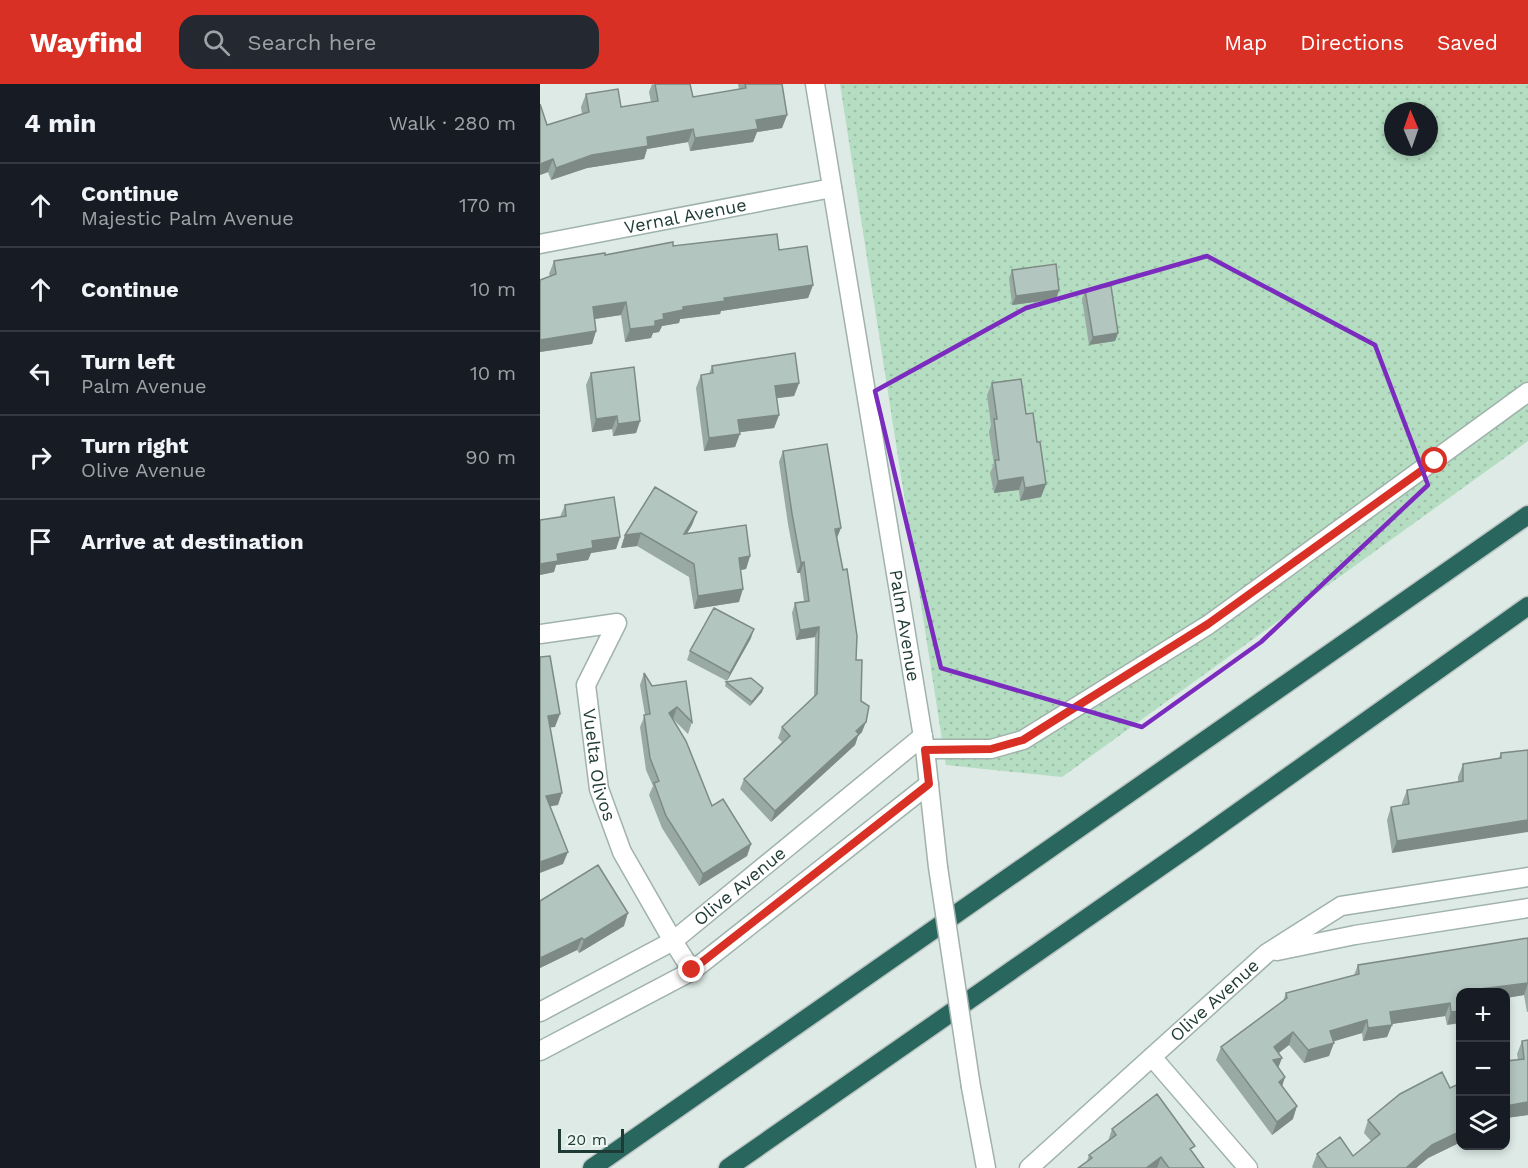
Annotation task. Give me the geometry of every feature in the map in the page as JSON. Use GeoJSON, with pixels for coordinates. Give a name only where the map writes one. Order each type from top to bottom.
{"type":"FeatureCollection","features":[{"type":"Feature","properties":{"kind":"highway"},"geometry":{"type":"LineString","coordinates":[[592,1168],[1528,515]]}},
{"type":"Feature","properties":{"kind":"highway"},"geometry":{"type":"LineString","coordinates":[[728,1168],[1177,855],[1528,606]]}},
{"type":"Feature","properties":{"kind":"street","name":"Palm Avenue"},"geometry":{"type":"LineString","coordinates":[[815,84],[924,743],[938,867],[971,1087],[986,1168]]}},
{"type":"Feature","properties":{"kind":"street","name":"Vernal Avenue"},"geometry":{"type":"LineString","coordinates":[[540,244],[832,188]]}},
{"type":"Feature","properties":{"kind":"street"},"geometry":{"type":"LineString","coordinates":[[924,743],[958,749],[991,749],[1023,740],[1198,631],[1528,392]]}},
{"type":"Feature","properties":{"kind":"street","name":"Vuelta Olivos"},"geometry":{"type":"LineString","coordinates":[[540,634],[617,623],[586,685],[599,789],[622,852],[692,970]]}},
{"type":"Feature","properties":{"kind":"street","name":"Olive Avenue"},"geometry":{"type":"LineString","coordinates":[[540,1012],[673,941],[924,743]]}},
{"type":"Feature","properties":{"kind":"street","name":"Olive Avenue"},"geometry":{"type":"LineString","coordinates":[[540,1051],[692,970],[929,784]]}},
{"type":"Feature","properties":{"kind":"street","name":"Olive Avenue"},"geometry":{"type":"LineString","coordinates":[[1029,1168],[1267,953],[1341,906],[1528,877]]}},
{"type":"Feature","properties":{"kind":"street","name":"Olive Avenue"},"geometry":{"type":"LineString","coordinates":[[1267,953],[1355,935],[1528,908]]}},
{"type":"Feature","properties":{"kind":"street"},"geometry":{"type":"LineString","coordinates":[[1152,1057],[1248,1168]]}},
{"type":"Feature","properties":{"kind":"highlighted area"},"geometry":{"type":"Polygon","coordinates":[[[1207,256],[1375,345],[1428,485],[1261,642],[1142,727],[941,668],[875,391],[1026,308],[1207,256]]]}},
{"type":"Feature","properties":{"kind":"green space"},"geometry":{"type":"Polygon","coordinates":[[[840,84],[1528,84],[1528,441],[1062,777],[946,765],[840,84]]]}},
{"type":"Feature","properties":{"kind":"building"},"geometry":{"type":"Polygon","coordinates":[[[655,84],[690,84],[693,97],[746,88],[745,84],[782,84],[787,115],[756,120],[758,129],[695,138],[693,129],[647,137],[648,146],[592,155],[556,168],[553,159],[540,164],[540,104],[547,125],[589,112],[586,94],[618,89],[621,107],[658,101],[655,84]]]}},
{"type":"Feature","properties":{"kind":"building"},"geometry":{"type":"Polygon","coordinates":[[[777,234],[779,250],[807,246],[813,285],[724,298],[725,301],[683,307],[683,310],[663,314],[664,319],[655,321],[655,326],[630,329],[626,302],[593,307],[596,331],[540,340],[540,280],[556,274],[554,261],[605,253],[605,255],[673,242],[673,246],[777,234]]]}},
{"type":"Feature","properties":{"kind":"building"},"geometry":{"type":"Polygon","coordinates":[[[1056,264],[1059,290],[1016,296],[1012,270],[1056,264]]]}},
{"type":"Feature","properties":{"kind":"building"},"geometry":{"type":"Polygon","coordinates":[[[1111,286],[1118,333],[1093,337],[1085,290],[1111,286]]]}},
{"type":"Feature","properties":{"kind":"building"},"geometry":{"type":"Polygon","coordinates":[[[795,353],[799,383],[775,386],[779,415],[738,420],[740,434],[709,438],[701,375],[713,373],[712,366],[795,353]]]}},
{"type":"Feature","properties":{"kind":"building"},"geometry":{"type":"Polygon","coordinates":[[[634,367],[640,421],[618,424],[617,416],[596,419],[591,373],[634,367]]]}},
{"type":"Feature","properties":{"kind":"building"},"geometry":{"type":"Polygon","coordinates":[[[1021,379],[1026,414],[1033,413],[1037,442],[1040,442],[1046,484],[1025,488],[1023,477],[998,481],[995,460],[999,460],[994,419],[997,419],[992,383],[1021,379]]]}},
{"type":"Feature","properties":{"kind":"building"},"geometry":{"type":"Polygon","coordinates":[[[827,444],[841,528],[835,529],[843,570],[847,569],[857,636],[856,660],[862,660],[861,701],[869,706],[866,722],[856,731],[859,734],[775,811],[744,779],[790,736],[782,727],[817,694],[819,627],[800,630],[795,603],[809,601],[804,562],[801,563],[792,514],[783,451],[827,444]]]}},
{"type":"Feature","properties":{"kind":"building"},"geometry":{"type":"Polygon","coordinates":[[[655,487],[697,512],[684,534],[746,525],[750,556],[739,558],[743,589],[698,596],[694,564],[641,533],[625,535],[655,487]]]}},
{"type":"Feature","properties":{"kind":"building"},"geometry":{"type":"Polygon","coordinates":[[[614,497],[620,537],[592,541],[593,548],[557,554],[558,561],[540,564],[540,520],[566,516],[565,505],[614,497]]]}},
{"type":"Feature","properties":{"kind":"building"},"geometry":{"type":"Polygon","coordinates":[[[714,608],[754,629],[730,673],[690,651],[714,608]]]}},
{"type":"Feature","properties":{"kind":"building"},"geometry":{"type":"Polygon","coordinates":[[[550,656],[560,714],[548,716],[562,793],[546,796],[568,852],[540,862],[540,657],[550,656]]]}},
{"type":"Feature","properties":{"kind":"building"},"geometry":{"type":"Polygon","coordinates":[[[644,673],[652,686],[686,681],[692,722],[677,707],[669,713],[686,741],[712,806],[723,799],[751,844],[703,874],[666,816],[654,783],[659,781],[650,758],[644,715],[650,714],[644,673]]]}},
{"type":"Feature","properties":{"kind":"building"},"geometry":{"type":"Polygon","coordinates":[[[751,678],[763,688],[752,702],[726,682],[751,678]]]}},
{"type":"Feature","properties":{"kind":"building"},"geometry":{"type":"Polygon","coordinates":[[[1528,750],[1528,820],[1397,841],[1391,807],[1409,804],[1407,790],[1463,781],[1463,764],[1501,758],[1501,753],[1528,750]]]}},
{"type":"Feature","properties":{"kind":"building"},"geometry":{"type":"Polygon","coordinates":[[[598,865],[628,913],[584,940],[582,938],[540,958],[540,901],[598,865]]]}},
{"type":"Feature","properties":{"kind":"building"},"geometry":{"type":"Polygon","coordinates":[[[1528,938],[1528,983],[1489,988],[1456,988],[1456,1012],[1451,1012],[1450,1003],[1390,1012],[1392,1025],[1368,1028],[1367,1020],[1330,1031],[1334,1043],[1308,1050],[1293,1032],[1274,1047],[1282,1058],[1273,1060],[1285,1077],[1279,1082],[1297,1106],[1277,1122],[1221,1047],[1287,998],[1286,993],[1359,974],[1358,965],[1528,938]]]}},
{"type":"Feature","properties":{"kind":"building"},"geometry":{"type":"Polygon","coordinates":[[[1528,1040],[1528,1102],[1510,1105],[1510,1061],[1524,1059],[1522,1041],[1528,1040]]]}},
{"type":"Feature","properties":{"kind":"building"},"geometry":{"type":"Polygon","coordinates":[[[1442,1072],[1450,1088],[1456,1085],[1456,1133],[1432,1145],[1406,1168],[1327,1168],[1317,1154],[1340,1137],[1353,1156],[1380,1134],[1368,1120],[1400,1094],[1442,1072]]]}},
{"type":"Feature","properties":{"kind":"building"},"geometry":{"type":"Polygon","coordinates":[[[1157,1094],[1195,1146],[1190,1149],[1204,1168],[1169,1168],[1161,1157],[1146,1168],[1078,1168],[1092,1158],[1089,1155],[1116,1135],[1112,1129],[1157,1094]]]}},
{"type":"Feature","properties":{"kind":"route"},"geometry":{"type":"LineString","coordinates":[[692,970],[929,784],[925,750],[991,749],[1023,740],[1208,624],[1435,461]]}}]}
